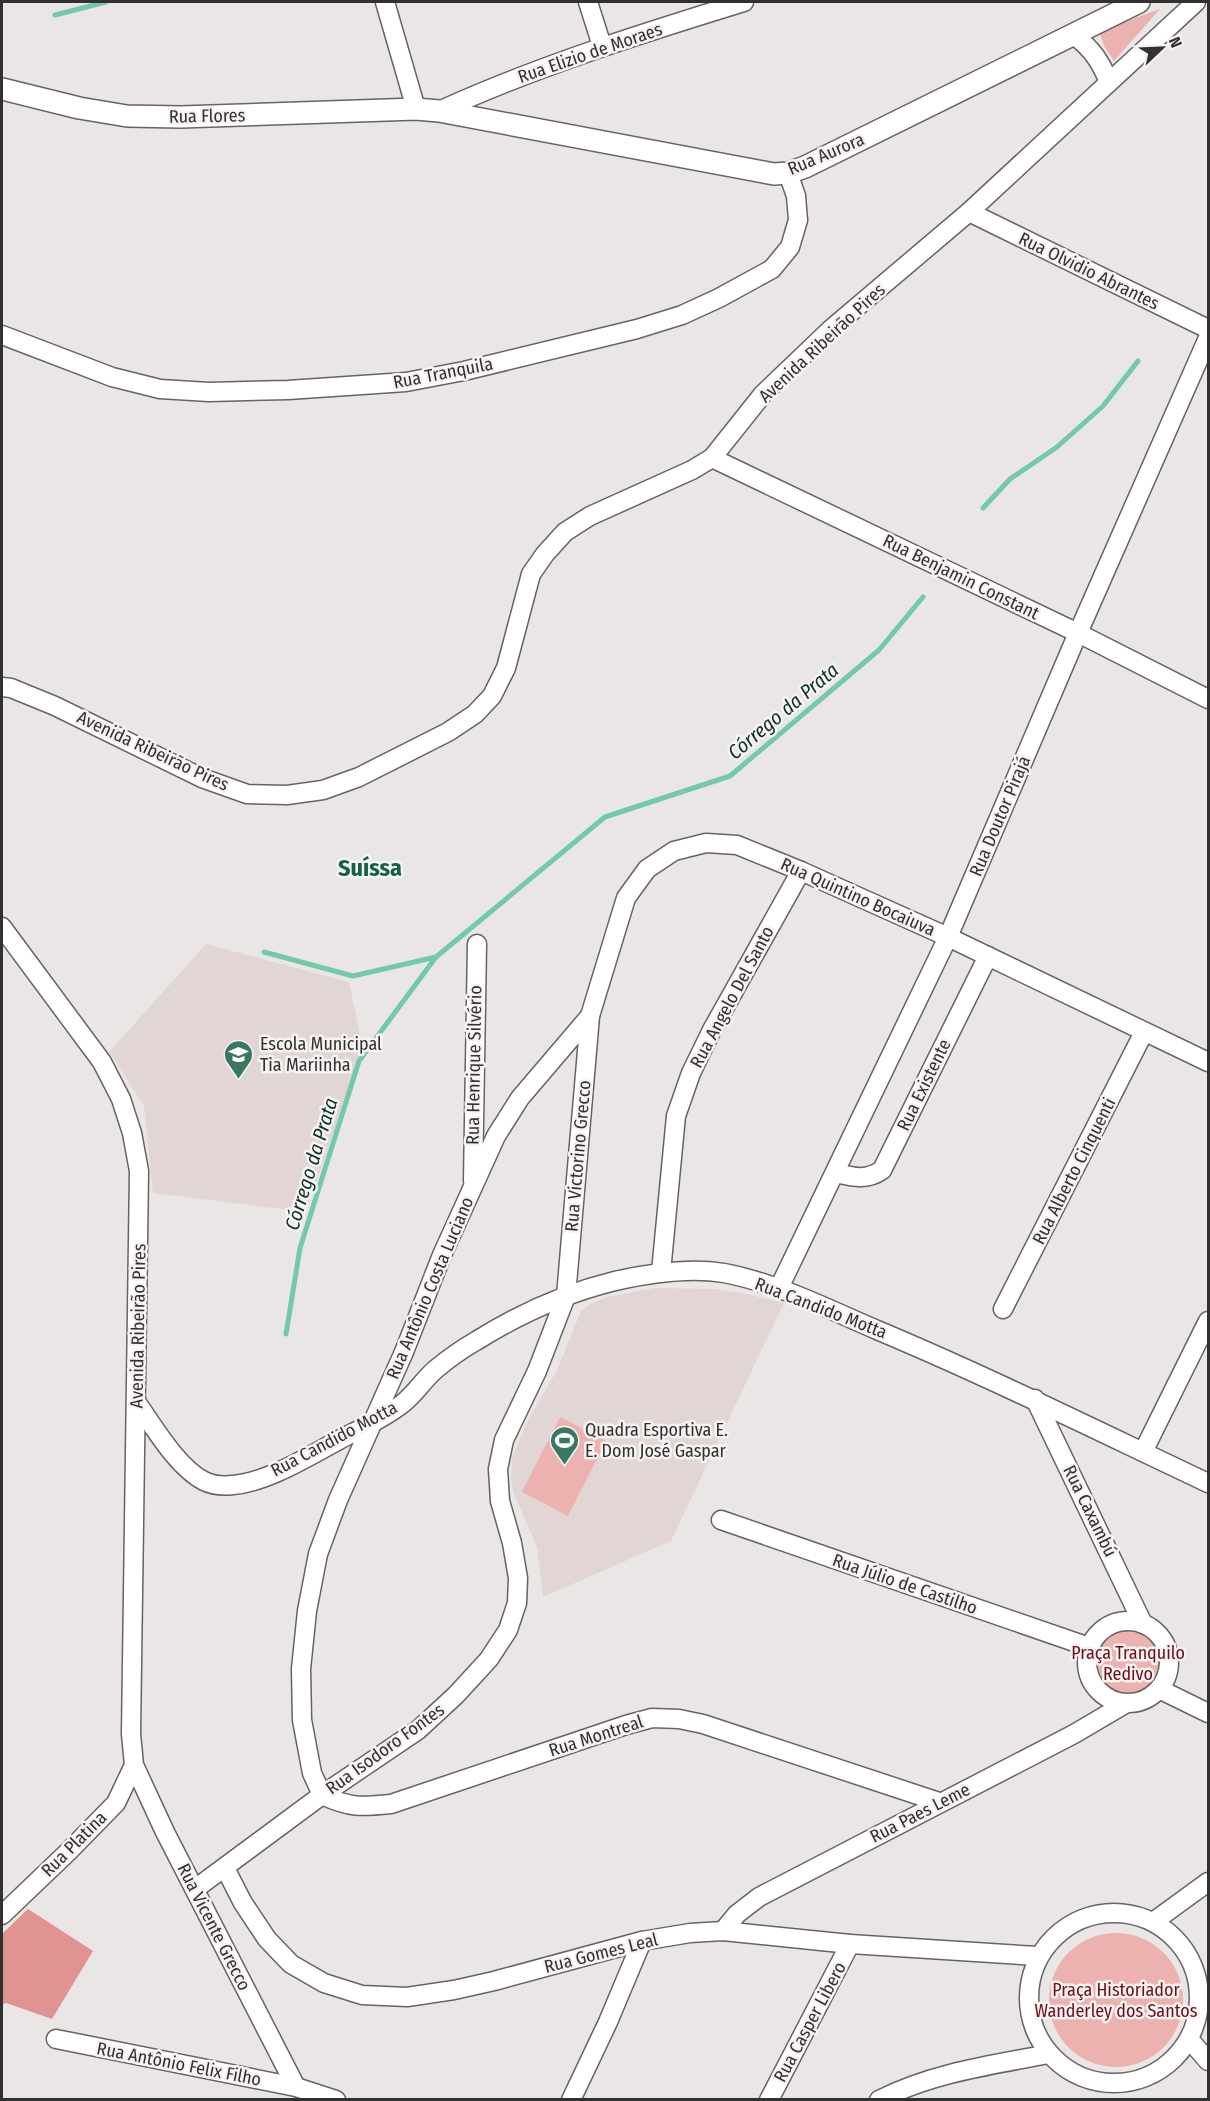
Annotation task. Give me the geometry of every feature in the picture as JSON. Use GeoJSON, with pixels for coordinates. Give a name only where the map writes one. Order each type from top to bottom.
{"type":"FeatureCollection","features":[{"type":"Feature","properties":{"kind":"street"},"geometry":{"type":"LineString","coordinates":[[385,2],[416,109]]}},
{"type":"Feature","properties":{"kind":"street"},"geometry":{"type":"LineString","coordinates":[[588,2],[602,46]]}},
{"type":"Feature","properties":{"kind":"street","name":"Rua Elizio de Moraes"},"geometry":{"type":"LineString","coordinates":[[439,111],[506,82],[602,46],[744,2]]}},
{"type":"Feature","properties":{"kind":"street","name":"Rua Aurora"},"geometry":{"type":"LineString","coordinates":[[416,109],[439,111],[774,174],[788,173],[805,167],[1139,2]]}},
{"type":"Feature","properties":{"kind":"street","name":"Avenida Ribeirão Pires"},"geometry":{"type":"LineString","coordinates":[[2,687],[11,688],[55,706],[202,777],[247,794],[287,795],[323,790],[359,777],[448,732],[475,714],[492,696],[506,668],[531,574],[544,554],[565,532],[590,516],[692,470],[712,458],[763,394],[831,329],[969,212],[1196,2]]}},
{"type":"Feature","properties":{"kind":"street"},"geometry":{"type":"LineString","coordinates":[[1074,35],[1089,47],[1101,63],[1110,82]]}},
{"type":"Feature","properties":{"kind":"street","name":"Rua Flores"},"geometry":{"type":"LineString","coordinates":[[2,89],[79,108],[127,116],[182,117],[416,109]]}},
{"type":"Feature","properties":{"kind":"street","name":"Rua Tranquila"},"geometry":{"type":"LineString","coordinates":[[6,341],[112,377],[160,389],[199,392],[288,390],[406,382],[464,371],[637,329],[682,315],[772,269],[790,247],[798,220],[796,196],[788,173]]}},
{"type":"Feature","properties":{"kind":"street","name":"Rua Olvidio Abrantes"},"geometry":{"type":"LineString","coordinates":[[969,212],[1209,329]]}},
{"type":"Feature","properties":{"kind":"street","name":"Rua Doutor Pirajá"},"geometry":{"type":"LineString","coordinates":[[779,1288],[948,937],[1078,633],[1209,338]]}},
{"type":"Feature","properties":{"kind":"street","name":"Rua Benjamin Constant"},"geometry":{"type":"LineString","coordinates":[[712,458],[1078,633],[1209,699]]}},
{"type":"Feature","properties":{"kind":"street","name":"Rua Quintino Bocaiuva"},"geometry":{"type":"LineString","coordinates":[[590,1016],[626,898],[647,869],[674,851],[706,843],[737,845],[948,937],[1209,1062]]}},
{"type":"Feature","properties":{"kind":"street","name":"Rua Angelo Del Santo"},"geometry":{"type":"LineString","coordinates":[[661,1272],[676,1116],[687,1084],[712,1029],[801,871]]}},
{"type":"Feature","properties":{"kind":"street","name":"Avenida Ribeirão Pires"},"geometry":{"type":"LineString","coordinates":[[2,927],[102,1062],[121,1099],[132,1134],[139,1171],[131,1734],[134,1765]]}},
{"type":"Feature","properties":{"kind":"street","name":"Rua Henrique Silvério"},"geometry":{"type":"LineString","coordinates":[[474,1185],[477,944]]}},
{"type":"Feature","properties":{"kind":"street","name":"Rua Existente"},"geometry":{"type":"LineString","coordinates":[[835,1173],[862,1178],[873,1176],[882,1170],[988,956]]}},
{"type":"Feature","properties":{"kind":"street","name":"Rua Antônio Costa Luciano"},"geometry":{"type":"LineString","coordinates":[[322,1795],[312,1773],[302,1720],[302,1669],[307,1611],[318,1554],[338,1500],[496,1136],[520,1098],[590,1016]]}},
{"type":"Feature","properties":{"kind":"street","name":"Rua Victorino Grecco"},"geometry":{"type":"LineString","coordinates":[[566,1296],[590,1016]]}},
{"type":"Feature","properties":{"kind":"street","name":"Rua Alberto Cinquenti"},"geometry":{"type":"LineString","coordinates":[[1003,1309],[1144,1032]]}},
{"type":"Feature","properties":{"kind":"street","name":"Rua Candido Motta"},"geometry":{"type":"LineString","coordinates":[[137,1403],[164,1443],[189,1470],[203,1481],[218,1485],[235,1485],[291,1466],[373,1422],[404,1402],[436,1369],[473,1342],[515,1318],[566,1296],[615,1281],[661,1272],[723,1273],[779,1288],[972,1370],[1209,1483]]}},
{"type":"Feature","properties":{"kind":"street","name":"Rua Isodoro Fontes"},"geometry":{"type":"LineString","coordinates":[[195,1889],[322,1795],[418,1730],[456,1695],[489,1659],[508,1630],[517,1603],[518,1578],[512,1543],[500,1501],[498,1469],[504,1440],[537,1371],[566,1296]]}},
{"type":"Feature","properties":{"kind":"street"},"geometry":{"type":"LineString","coordinates":[[1143,1452],[1209,1321]]}},
{"type":"Feature","properties":{"kind":"street","name":"Rua Caxambú"},"geometry":{"type":"LineString","coordinates":[[1035,1399],[1143,1624]]}},
{"type":"Feature","properties":{"kind":"street","name":"Rua Júlio de Castilho"},"geometry":{"type":"LineString","coordinates":[[721,1520],[1089,1647]]}},
{"type":"Feature","properties":{"kind":"street"},"geometry":{"type":"LineString","coordinates":[[1131,1621],[1143,1624],[1159,1636],[1168,1653],[1169,1666],[1166,1678],[1149,1698],[1138,1703],[1125,1704],[1112,1701],[1101,1694],[1093,1684],[1086,1659],[1089,1647],[1096,1635],[1106,1627],[1118,1622],[1131,1621]]}},
{"type":"Feature","properties":{"kind":"street"},"geometry":{"type":"LineString","coordinates":[[1159,1689],[1209,1713]]}},
{"type":"Feature","properties":{"kind":"street","name":"Rua Paes Leme"},"geometry":{"type":"LineString","coordinates":[[723,1931],[737,1914],[759,1897],[1074,1734],[1125,1704]]}},
{"type":"Feature","properties":{"kind":"street","name":"Rua Montreal"},"geometry":{"type":"LineString","coordinates":[[322,1795],[344,1805],[365,1807],[391,1804],[652,1718],[679,1719],[703,1724],[939,1802]]}},
{"type":"Feature","properties":{"kind":"street","name":"Rua Vicente Grecco"},"geometry":{"type":"LineString","coordinates":[[134,1765],[296,2087]]}},
{"type":"Feature","properties":{"kind":"street","name":"Rua Platina"},"geometry":{"type":"LineString","coordinates":[[2,1915],[116,1803],[134,1765]]}},
{"type":"Feature","properties":{"kind":"street","name":"Rua Gomes Leal"},"geometry":{"type":"LineString","coordinates":[[225,1868],[243,1903],[267,1939],[291,1964],[324,1983],[362,1995],[407,1997],[454,1990],[642,1941],[690,1933],[723,1931],[850,1944],[1037,1956]]}},
{"type":"Feature","properties":{"kind":"street"},"geometry":{"type":"LineString","coordinates":[[1154,1922],[1209,1882]]}},
{"type":"Feature","properties":{"kind":"street"},"geometry":{"type":"LineString","coordinates":[[1114,1912],[1135,1915],[1154,1922],[1173,1935],[1203,1975],[1197,2019],[1189,2039],[1176,2057],[1157,2072],[1136,2081],[1112,2084],[1089,2080],[1067,2069],[1049,2054],[1037,2034],[1030,2012],[1029,1989],[1037,1956],[1059,1932],[1076,1921],[1095,1914],[1114,1912]]}},
{"type":"Feature","properties":{"kind":"street"},"geometry":{"type":"LineString","coordinates":[[571,2100],[608,2022],[642,1941]]}},
{"type":"Feature","properties":{"kind":"street","name":"Rua Casper Libero"},"geometry":{"type":"LineString","coordinates":[[769,2100],[850,1944]]}},
{"type":"Feature","properties":{"kind":"street","name":"Rua Antônio Felix Filho"},"geometry":{"type":"LineString","coordinates":[[56,2039],[296,2087],[336,2100]]}},
{"type":"Feature","properties":{"kind":"street"},"geometry":{"type":"LineString","coordinates":[[1189,2039],[1209,2061]]}},
{"type":"Feature","properties":{"kind":"street"},"geometry":{"type":"LineString","coordinates":[[879,2100],[924,2080],[966,2069],[1049,2054]]}},
{"type":"Feature","properties":{"kind":"shaded area","name":"Escola Municipal Tia Mariinha"},"geometry":{"type":"Polygon","coordinates":[[[206,944],[349,982],[363,1048],[306,1212],[153,1193],[144,1106],[109,1052],[206,944]]]}},
{"type":"Feature","properties":{"kind":"shaded area"},"geometry":{"type":"Polygon","coordinates":[[[654,1288],[715,1289],[784,1303],[671,1541],[543,1597],[537,1547],[513,1492],[512,1458],[526,1424],[557,1370],[581,1311],[590,1304],[607,1297],[654,1288]]]}},
{"type":"Feature","properties":{"kind":"shaded area"},"geometry":{"type":"Polygon","coordinates":[[[28,1909],[93,1951],[52,2019],[6,2003],[2,2005],[2,1934],[28,1909]]]}},
{"type":"Feature","properties":{"kind":"green space"},"geometry":{"type":"Polygon","coordinates":[[[1160,9],[1114,61],[1104,46],[1099,31],[1160,9]]]}},
{"type":"Feature","properties":{"kind":"green space","name":"Quadra Esportiva E. E. Dom José Gaspar"},"geometry":{"type":"Polygon","coordinates":[[[560,1417],[606,1441],[568,1516],[522,1492],[560,1417]]]}},
{"type":"Feature","properties":{"kind":"green space","name":"Praça Tranquilo Redivo"},"geometry":{"type":"Polygon","coordinates":[[[1127,1631],[1140,1633],[1150,1641],[1158,1651],[1160,1664],[1158,1677],[1150,1687],[1140,1695],[1127,1697],[1114,1695],[1104,1687],[1096,1677],[1094,1664],[1096,1651],[1104,1641],[1114,1633],[1127,1631]]]}},
{"type":"Feature","properties":{"kind":"green space","name":"Praça Historiador Wanderley dos Santos"},"geometry":{"type":"Polygon","coordinates":[[[1116,1933],[1142,1938],[1163,1953],[1178,1974],[1183,2000],[1178,2026],[1163,2047],[1142,2062],[1116,2067],[1090,2062],[1069,2047],[1054,2026],[1049,2000],[1054,1974],[1069,1953],[1090,1938],[1116,1933]]]}},
{"type":"Feature","properties":{"kind":"waterway"},"geometry":{"type":"LineString","coordinates":[[55,15],[106,2]]}},
{"type":"Feature","properties":{"kind":"waterway","name":"Córrego da Prata"},"geometry":{"type":"LineString","coordinates":[[983,508],[1010,479],[1057,447],[1103,406],[1138,361]]}},
{"type":"Feature","properties":{"kind":"waterway","name":"Córrego da Prata"},"geometry":{"type":"LineString","coordinates":[[286,1334],[300,1248],[359,1061],[436,957],[605,817],[730,776],[879,650],[923,597]]}},
{"type":"Feature","properties":{"kind":"waterway","name":"Córrego da Prata"},"geometry":{"type":"LineString","coordinates":[[264,952],[353,976],[436,957]]}},
{"type":"Feature","properties":{"kind":"place","name":"Escola Municipal Tia Mariinha"},"geometry":{"type":"Point","coordinates":[239,1080]}},
{"type":"Feature","properties":{"kind":"place","name":"Quadra Esportiva E. E. Dom José Gaspar"},"geometry":{"type":"Point","coordinates":[564,1466]}},
{"type":"Feature","properties":{"kind":"district","name":"Suíssa"},"geometry":{"type":"Point","coordinates":[370,868]}}]}
